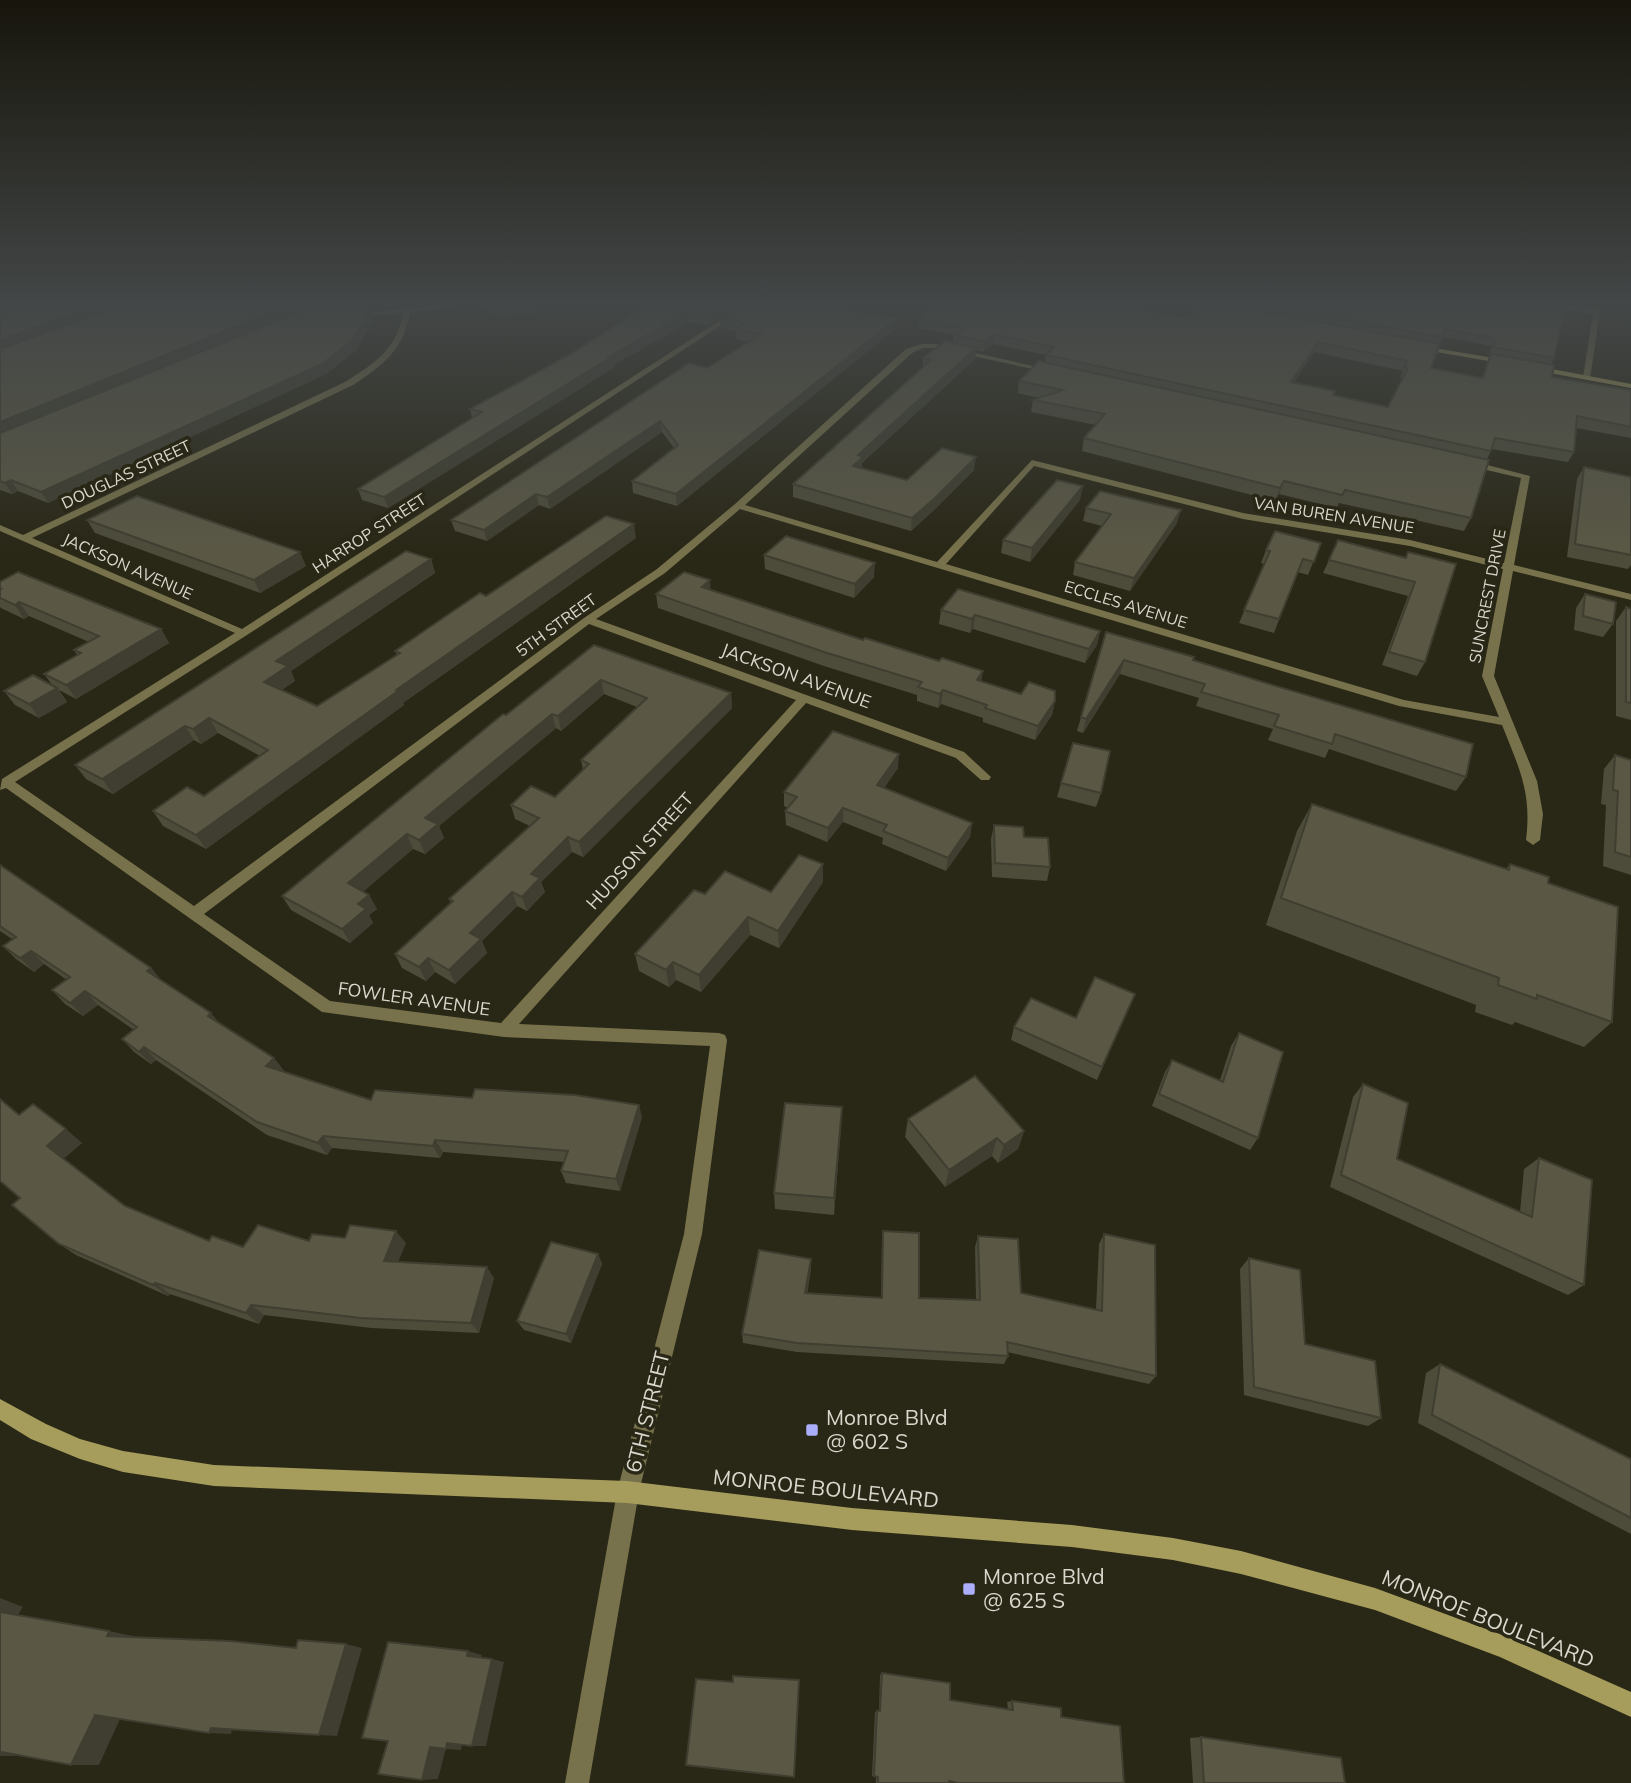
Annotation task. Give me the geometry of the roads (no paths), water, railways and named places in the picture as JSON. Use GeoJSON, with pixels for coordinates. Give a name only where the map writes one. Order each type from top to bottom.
{"type":"FeatureCollection","features":[{"type":"Feature","properties":{"kind":"main road","name":"MONROE BOULEVARD"},"geometry":{"type":"LineString","coordinates":[[0,1409],[68,1444],[115,1460],[260,1479],[628,1492],[853,1519],[1103,1539],[1192,1553],[1283,1572],[1441,1622],[1631,1705]]}},
{"type":"Feature","properties":{"kind":"street","name":"DOUGLAS STREET"},"geometry":{"type":"LineString","coordinates":[[24,538],[343,386]]}},
{"type":"Feature","properties":{"kind":"street","name":"HARROP STREET"},"geometry":{"type":"LineString","coordinates":[[3,784],[243,633],[624,386]]}},
{"type":"Feature","properties":{"kind":"street","name":"5TH STREET"},"geometry":{"type":"LineString","coordinates":[[195,913],[588,620],[661,571],[738,506],[870,386]]}},
{"type":"Feature","properties":{"kind":"street","name":"SUNCREST DRIVE"},"geometry":{"type":"LineString","coordinates":[[1459,461],[1526,476],[1488,676],[1531,781],[1536,814],[1533,840]]}},
{"type":"Feature","properties":{"kind":"street","name":"VAN BUREN AVENUE"},"geometry":{"type":"LineString","coordinates":[[940,565],[1032,463],[1243,516],[1410,543],[1631,597]]}},
{"type":"Feature","properties":{"kind":"street","name":"ECCLES AVENUE"},"geometry":{"type":"LineString","coordinates":[[738,506],[1403,703],[1507,722]]}},
{"type":"Feature","properties":{"kind":"street","name":"JACKSON AVENUE"},"geometry":{"type":"LineString","coordinates":[[0,528],[243,633]]}},
{"type":"Feature","properties":{"kind":"street","name":"JACKSON AVENUE"},"geometry":{"type":"LineString","coordinates":[[588,620],[960,755],[985,777]]}},
{"type":"Feature","properties":{"kind":"street","name":"HUDSON STREET"},"geometry":{"type":"LineString","coordinates":[[504,1030],[805,697]]}},
{"type":"Feature","properties":{"kind":"street","name":"FOWLER AVENUE"},"geometry":{"type":"LineString","coordinates":[[3,784],[195,913],[327,1007],[504,1030],[719,1040]]}},
{"type":"Feature","properties":{"kind":"street","name":"6TH STREET"},"geometry":{"type":"LineString","coordinates":[[577,1783],[628,1492],[694,1234],[719,1040]]}},
{"type":"Feature","properties":{"kind":"place","name":"Monroe Blvd @ 602 S"},"geometry":{"type":"Point","coordinates":[812,1430]}},
{"type":"Feature","properties":{"kind":"place","name":"Monroe Blvd @ 625 S"},"geometry":{"type":"Point","coordinates":[969,1589]}}]}
